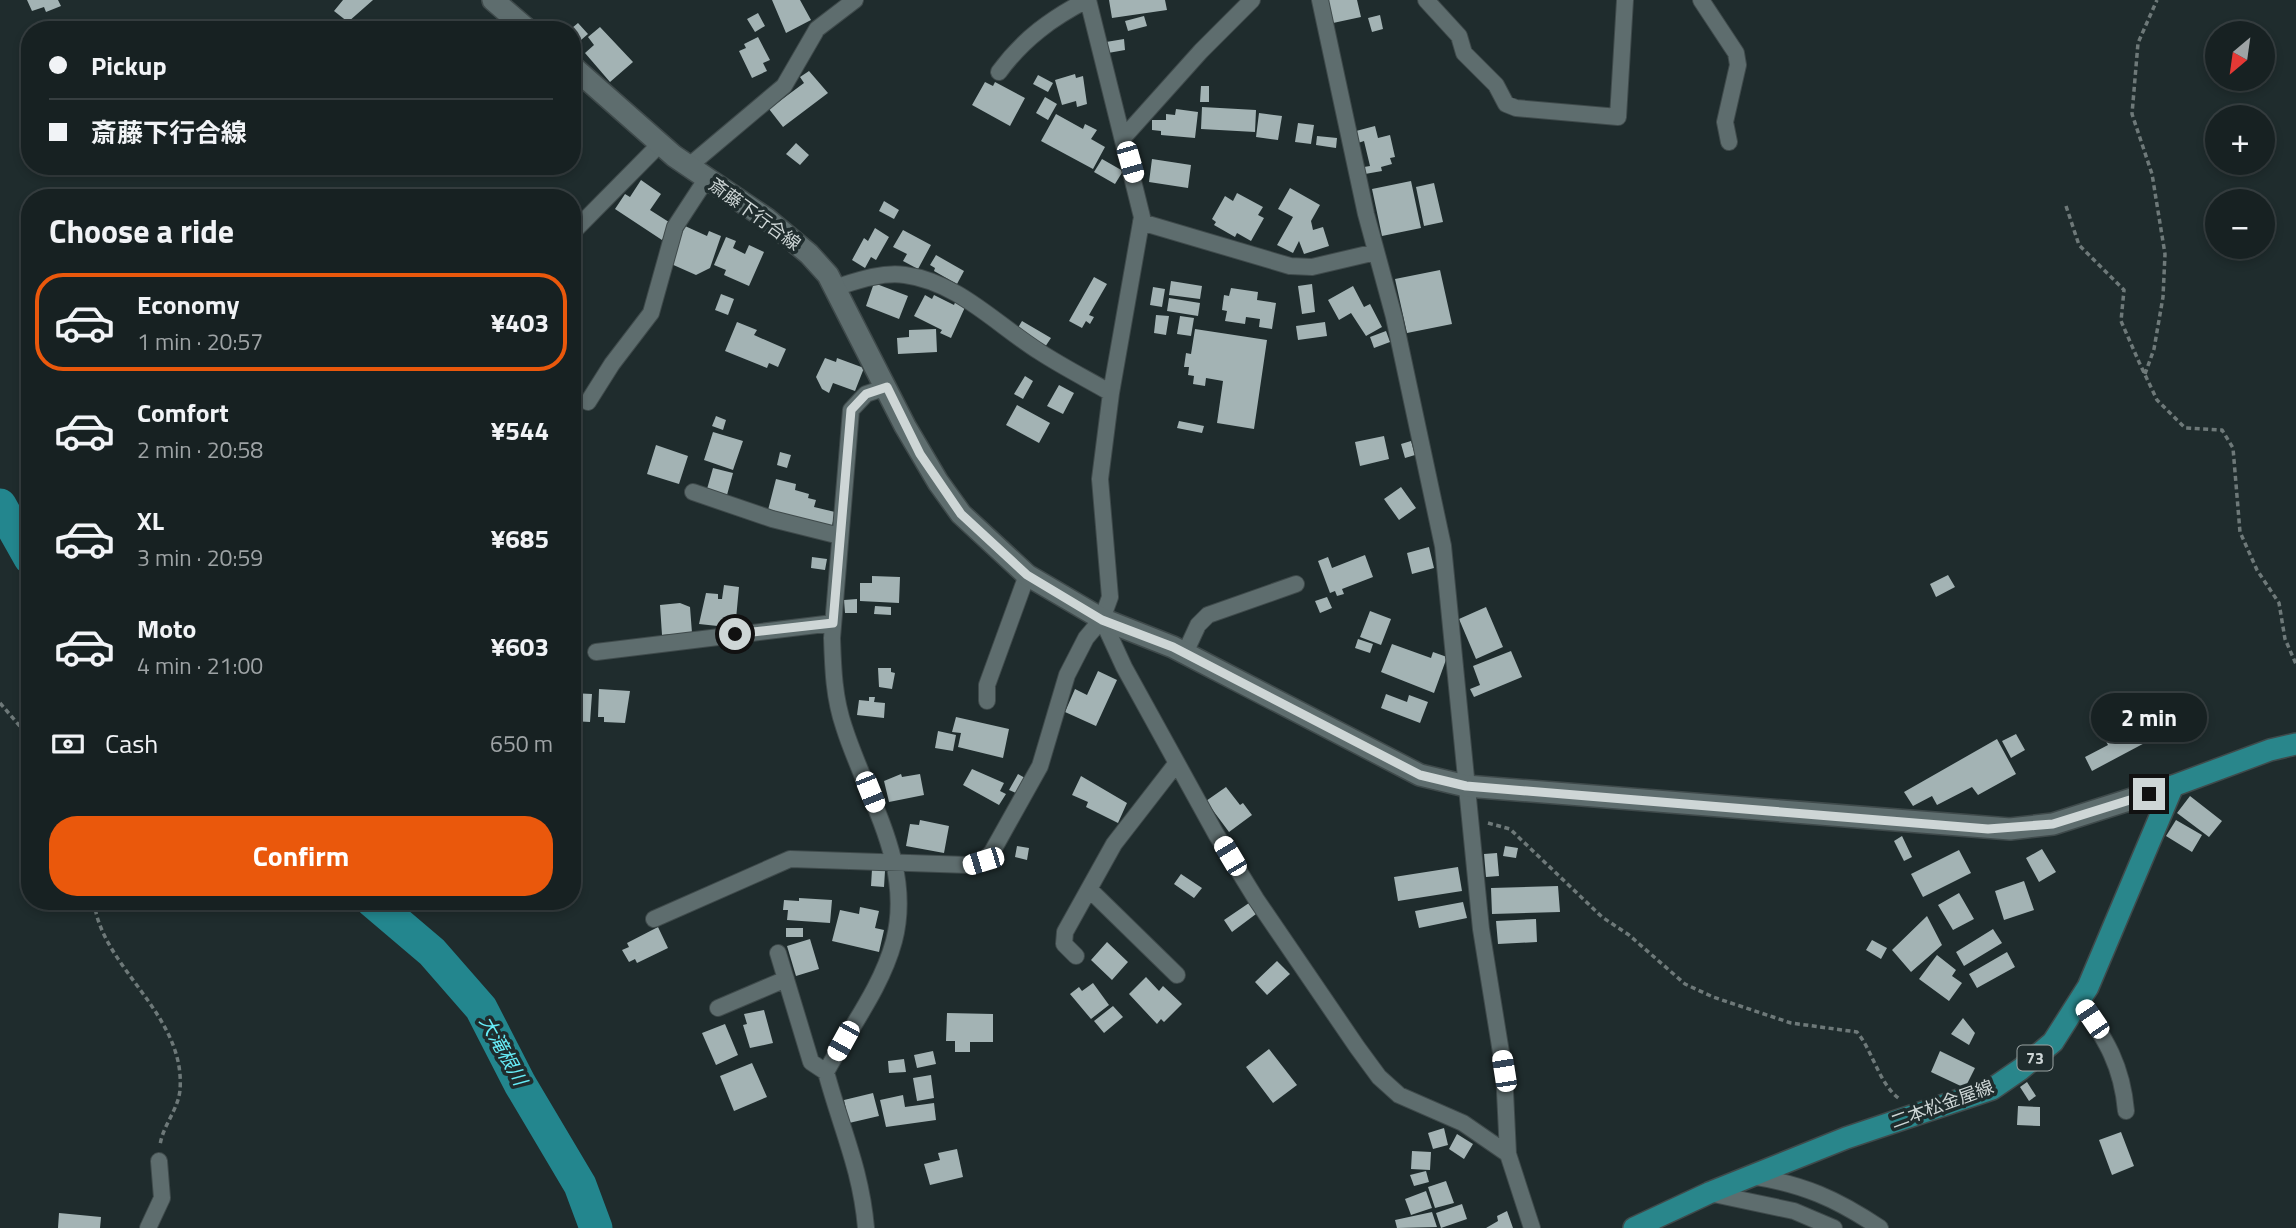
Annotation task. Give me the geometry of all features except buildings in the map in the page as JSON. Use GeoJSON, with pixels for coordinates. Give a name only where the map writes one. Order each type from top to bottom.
{"type":"FeatureCollection","features":[{"type":"Feature","properties":{"kind":"main road"},"geometry":{"type":"LineString","coordinates":[[493,0],[518,21]]}},
{"type":"Feature","properties":{"kind":"main road","name":"斎藤下行合線"},"geometry":{"type":"LineString","coordinates":[[581,74],[660,144],[767,219],[809,254],[836,287],[920,454],[961,514],[1027,575],[1102,620],[1185,653],[1420,775],[1466,786],[2010,829],[2053,824],[2173,786]]}},
{"type":"Feature","properties":{"kind":"main road"},"geometry":{"type":"LineString","coordinates":[[2173,786],[2270,750],[2296,744]]}},
{"type":"Feature","properties":{"kind":"main road","name":"二本松金屋線"},"geometry":{"type":"LineString","coordinates":[[1634,1228],[1709,1193],[1846,1138],[1992,1089],[2021,1069],[2053,1042],[2080,1001],[2173,786]]}},
{"type":"Feature","properties":{"kind":"street"},"geometry":{"type":"LineString","coordinates":[[689,166],[784,86],[817,29],[855,0]]}},
{"type":"Feature","properties":{"kind":"street"},"geometry":{"type":"LineString","coordinates":[[654,919],[790,859],[970,865],[983,861],[992,852],[1040,766],[1067,675],[1086,638],[1102,620],[1110,597],[1100,479],[1111,393],[1141,222],[1137,186],[1088,0],[1017,47],[999,72]]}},
{"type":"Feature","properties":{"kind":"street"},"geometry":{"type":"LineString","coordinates":[[1123,138],[1200,51],[1252,0]]}},
{"type":"Feature","properties":{"kind":"street"},"geometry":{"type":"LineString","coordinates":[[1320,0],[1376,252],[1394,317],[1443,546],[1481,929],[1504,1071],[1508,1154],[1532,1228]]}},
{"type":"Feature","properties":{"kind":"street"},"geometry":{"type":"LineString","coordinates":[[1426,0],[1459,36],[1464,53],[1496,85],[1506,104],[1516,108],[1618,117],[1625,0]]}},
{"type":"Feature","properties":{"kind":"street"},"geometry":{"type":"LineString","coordinates":[[1701,0],[1736,53],[1738,65],[1725,122],[1729,142]]}},
{"type":"Feature","properties":{"kind":"street"},"geometry":{"type":"LineString","coordinates":[[581,224],[660,144]]}},
{"type":"Feature","properties":{"kind":"street"},"geometry":{"type":"LineString","coordinates":[[588,402],[612,364],[651,313],[675,227],[707,178]]}},
{"type":"Feature","properties":{"kind":"street"},"geometry":{"type":"LineString","coordinates":[[1141,222],[1290,266],[1312,267],[1376,252]]}},
{"type":"Feature","properties":{"kind":"street"},"geometry":{"type":"LineString","coordinates":[[836,287],[873,276],[902,274],[923,278],[965,299],[1040,352],[1111,393]]}},
{"type":"Feature","properties":{"kind":"street"},"geometry":{"type":"LineString","coordinates":[[826,1072],[881,978],[890,953],[899,908],[896,864],[836,701],[833,675],[833,623],[851,410],[866,394],[887,387]]}},
{"type":"Feature","properties":{"kind":"street"},"geometry":{"type":"LineString","coordinates":[[693,492],[772,519],[840,536]]}},
{"type":"Feature","properties":{"kind":"street"},"geometry":{"type":"LineString","coordinates":[[986,701],[987,685],[1027,575]]}},
{"type":"Feature","properties":{"kind":"street"},"geometry":{"type":"LineString","coordinates":[[1185,653],[1198,625],[1208,615],[1296,584]]}},
{"type":"Feature","properties":{"kind":"street"},"geometry":{"type":"LineString","coordinates":[[1102,620],[1176,764],[1256,899],[1379,1077],[1399,1095],[1463,1124],[1508,1154]]}},
{"type":"Feature","properties":{"kind":"street"},"geometry":{"type":"LineString","coordinates":[[596,652],[833,623]]}},
{"type":"Feature","properties":{"kind":"street"},"geometry":{"type":"LineString","coordinates":[[1076,956],[1062,938],[1114,844],[1176,764]]}},
{"type":"Feature","properties":{"kind":"street"},"geometry":{"type":"LineString","coordinates":[[1089,889],[1177,975]]}},
{"type":"Feature","properties":{"kind":"street"},"geometry":{"type":"LineString","coordinates":[[778,953],[811,1062],[826,1072],[837,1115],[856,1161],[863,1193],[866,1228]]}},
{"type":"Feature","properties":{"kind":"street"},"geometry":{"type":"LineString","coordinates":[[718,1008],[786,979]]}},
{"type":"Feature","properties":{"kind":"street"},"geometry":{"type":"LineString","coordinates":[[2080,1001],[2112,1049],[2124,1088],[2126,1111]]}},
{"type":"Feature","properties":{"kind":"street"},"geometry":{"type":"LineString","coordinates":[[148,1228],[162,1198],[159,1161]]}},
{"type":"Feature","properties":{"kind":"street"},"geometry":{"type":"LineString","coordinates":[[1751,1176],[1818,1192],[1840,1202],[1880,1228]]}},
{"type":"Feature","properties":{"kind":"street"},"geometry":{"type":"LineString","coordinates":[[1709,1193],[1794,1211],[1834,1228]]}},
{"type":"Feature","properties":{"kind":"path"},"geometry":{"type":"LineString","coordinates":[[2145,374],[2158,323],[2165,254],[2152,174],[2132,114],[2138,43],[2157,0]]}},
{"type":"Feature","properties":{"kind":"path"},"geometry":{"type":"LineString","coordinates":[[2066,206],[2079,244],[2124,290],[2121,321],[2157,400],[2172,418],[2185,428],[2222,430],[2233,448],[2240,532],[2257,570],[2279,603],[2285,639],[2296,664]]}},
{"type":"Feature","properties":{"kind":"path"},"geometry":{"type":"LineString","coordinates":[[0,702],[21,727]]}},
{"type":"Feature","properties":{"kind":"path"},"geometry":{"type":"LineString","coordinates":[[1471,825],[1496,822],[1510,829],[1602,917],[1629,935],[1685,984],[1713,997],[1791,1023],[1857,1032],[1878,1063],[1889,1091],[1920,1113]]}},
{"type":"Feature","properties":{"kind":"path"},"geometry":{"type":"LineString","coordinates":[[95,910],[96,922],[166,1027],[179,1072],[177,1106],[160,1141],[159,1161]]}},
{"type":"Feature","properties":{"kind":"waterway","name":"大滝根川"},"geometry":{"type":"LineString","coordinates":[[0,505],[21,542]]}},
{"type":"Feature","properties":{"kind":"waterway","name":"大滝根川"},"geometry":{"type":"LineString","coordinates":[[383,910],[432,952],[481,1008],[520,1084],[580,1185],[596,1228]]}},
{"type":"Feature","properties":{"kind":"route"},"geometry":{"type":"LineString","coordinates":[[735,634],[833,623],[846,476],[846,442],[851,410],[866,394],[887,387],[920,454],[961,514],[1027,575],[1061,598],[1102,620],[1173,647],[1327,724],[1420,775],[1466,786],[1988,829],[2031,828],[2053,824],[2149,794]]}}]}
